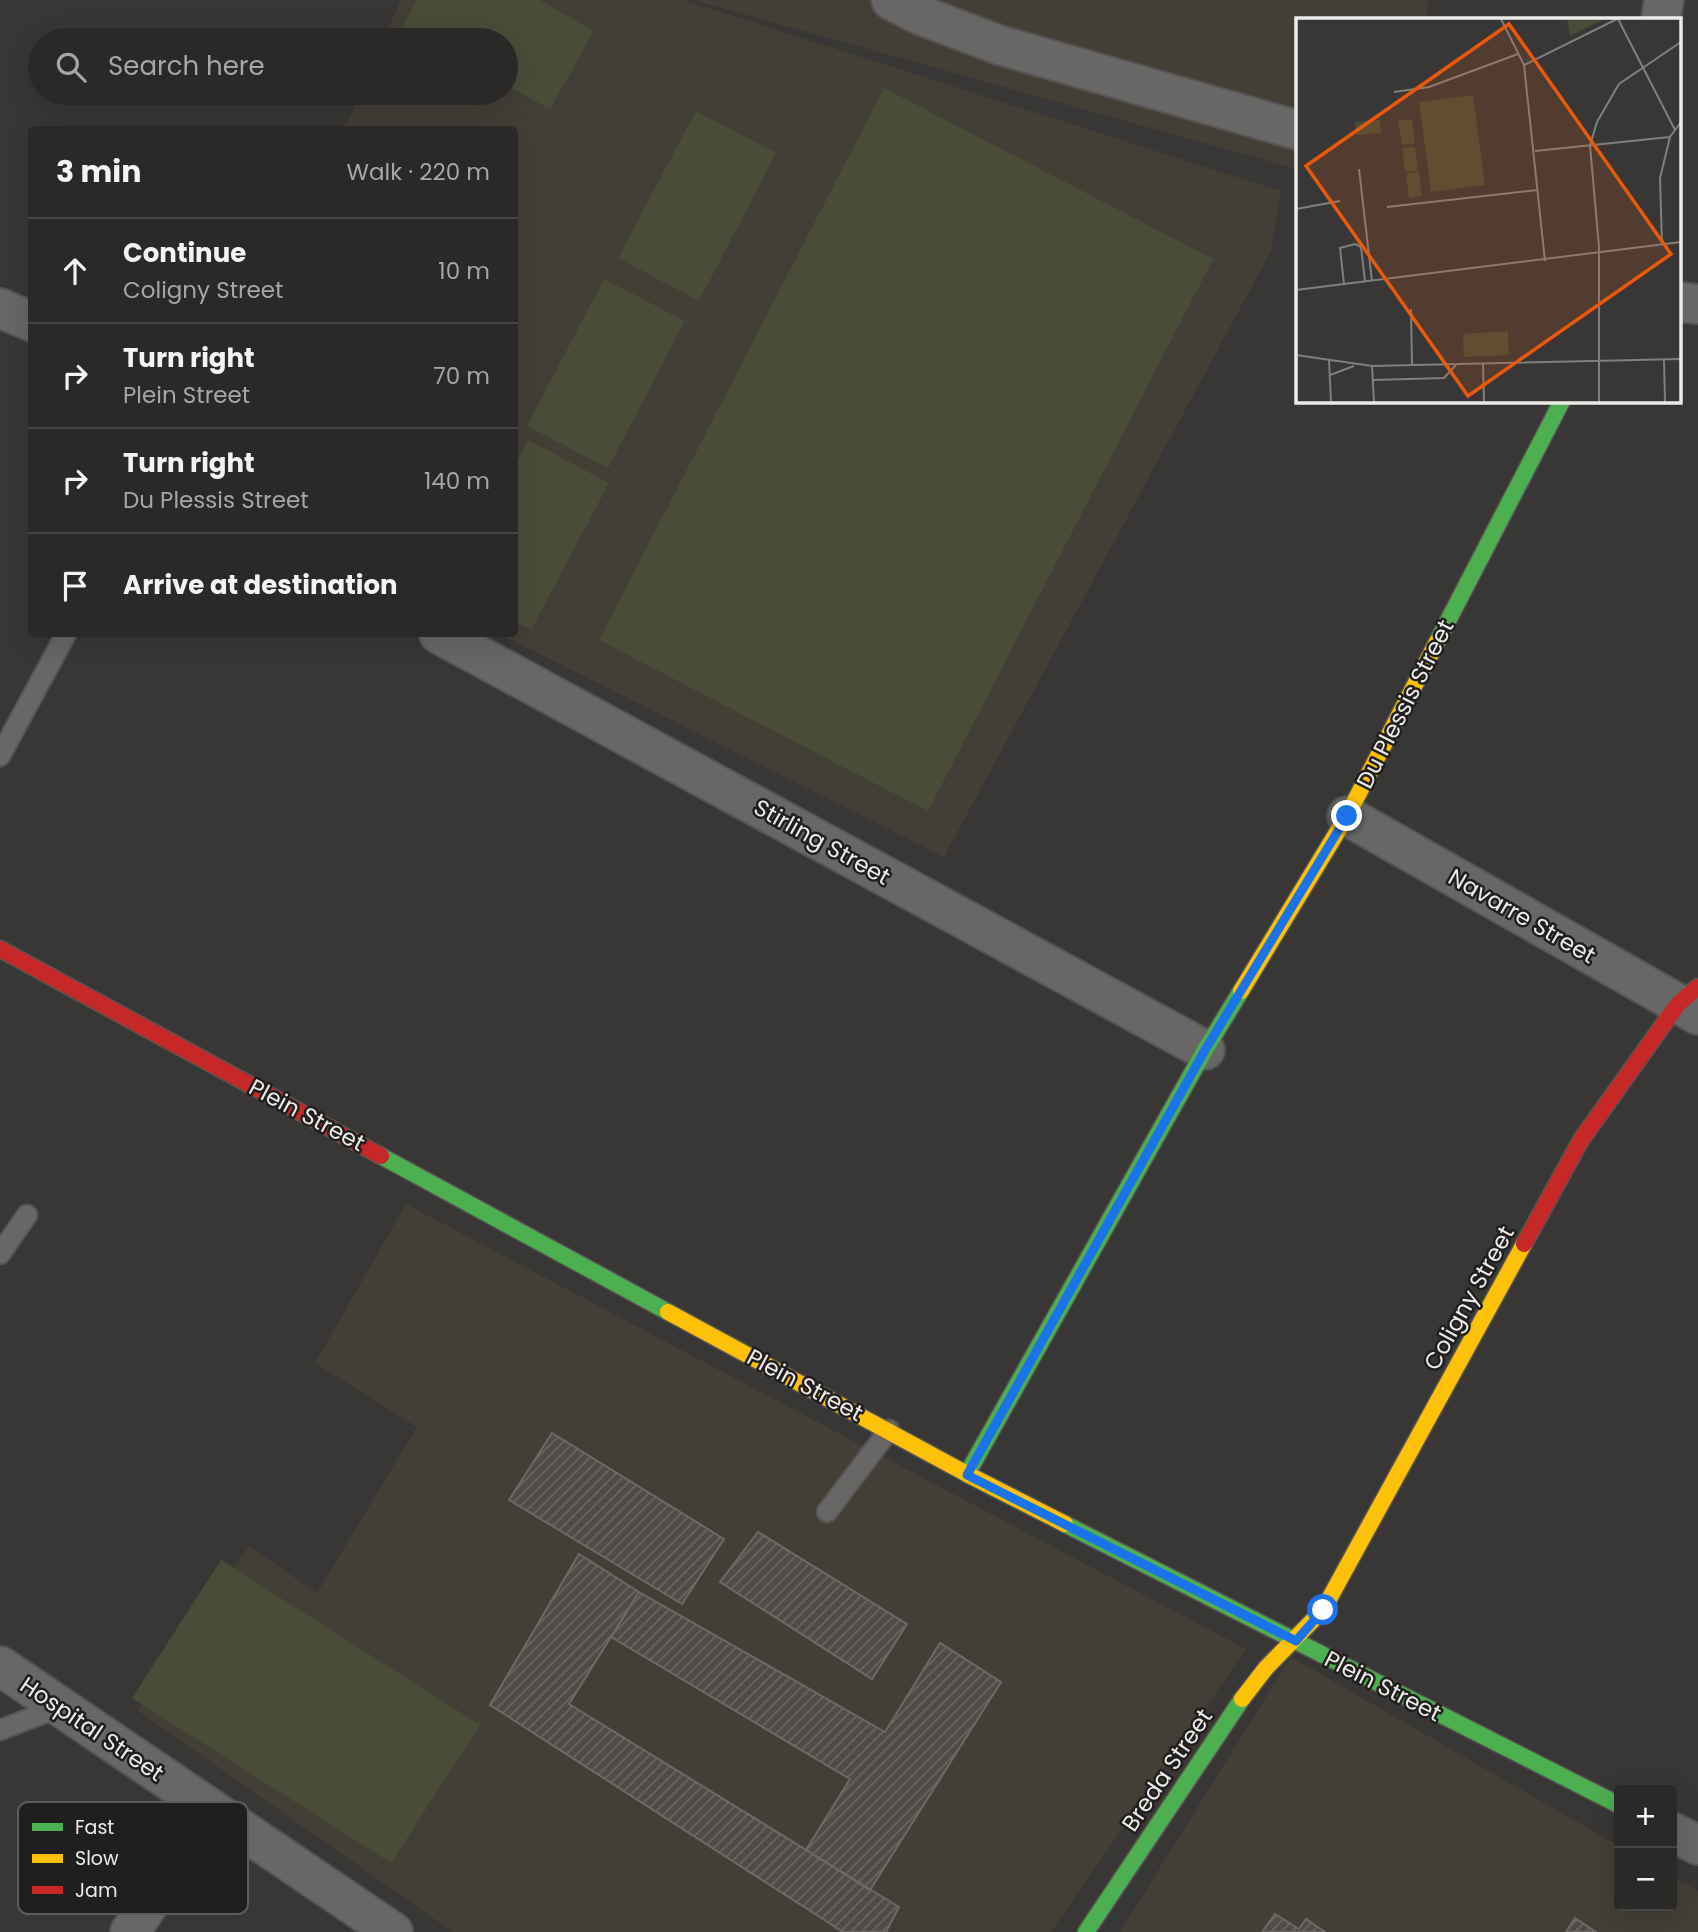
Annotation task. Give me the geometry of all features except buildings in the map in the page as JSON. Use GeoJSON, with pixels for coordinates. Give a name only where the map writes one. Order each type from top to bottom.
{"type":"FeatureCollection","features":[{"type":"Feature","properties":{"kind":"street"},"geometry":{"type":"LineString","coordinates":[[891,0],[920,15],[999,45],[1296,130]]}},
{"type":"Feature","properties":{"kind":"street"},"geometry":{"type":"LineString","coordinates":[[1661,18],[1664,0]]}},
{"type":"Feature","properties":{"kind":"street"},"geometry":{"type":"LineString","coordinates":[[1680,302],[1698,304]]}},
{"type":"Feature","properties":{"kind":"street"},"geometry":{"type":"LineString","coordinates":[[0,308],[28,320]]}},
{"type":"Feature","properties":{"kind":"street","name":"Du Plessis Street"},"geometry":{"type":"LineString","coordinates":[[967,1475],[1205,1050],[1347,816],[1561,402]]}},
{"type":"Feature","properties":{"kind":"street","name":"Stirling Street"},"geometry":{"type":"LineString","coordinates":[[445,637],[1205,1050]]}},
{"type":"Feature","properties":{"kind":"street","name":"Navarre Street"},"geometry":{"type":"LineString","coordinates":[[1347,816],[1691,1002]]}},
{"type":"Feature","properties":{"kind":"street","name":"Plein Street"},"geometry":{"type":"LineString","coordinates":[[0,949],[889,1430],[967,1475],[1614,1802]]}},
{"type":"Feature","properties":{"kind":"street","name":"Coligny Street"},"geometry":{"type":"LineString","coordinates":[[1296,1641],[1323,1610],[1335,1591],[1581,1140],[1691,1002]]}},
{"type":"Feature","properties":{"kind":"street","name":"Breda Street"},"geometry":{"type":"LineString","coordinates":[[1086,1932],[1250,1689],[1263,1671],[1296,1641]]}},
{"type":"Feature","properties":{"kind":"street","name":"Hospital Street"},"geometry":{"type":"LineString","coordinates":[[0,1666],[198,1802]]}},
{"type":"Feature","properties":{"kind":"street","name":"Hospital Street"},"geometry":{"type":"LineString","coordinates":[[248,1836],[393,1932]]}},
{"type":"Feature","properties":{"kind":"street"},"geometry":{"type":"LineString","coordinates":[[131,1932],[143,1914]]}},
{"type":"Feature","properties":{"kind":"lane"},"geometry":{"type":"LineString","coordinates":[[0,756],[64,637]]}},
{"type":"Feature","properties":{"kind":"lane"},"geometry":{"type":"LineString","coordinates":[[0,1254],[26,1215]]}},
{"type":"Feature","properties":{"kind":"lane"},"geometry":{"type":"LineString","coordinates":[[827,1512],[889,1430]]}},
{"type":"Feature","properties":{"kind":"lane"},"geometry":{"type":"LineString","coordinates":[[0,1730],[60,1707]]}},
{"type":"Feature","properties":{"kind":"shaded area"},"geometry":{"type":"Polygon","coordinates":[[[401,0],[683,0],[1281,191],[1271,251],[944,857],[506,637],[518,637],[518,126],[346,126],[355,105],[518,105],[518,28],[388,28],[401,0]]]}},
{"type":"Feature","properties":{"kind":"shaded area"},"geometry":{"type":"Polygon","coordinates":[[[693,0],[1429,0],[1426,18],[1296,18],[1296,169],[693,0]]]}},
{"type":"Feature","properties":{"kind":"shaded area"},"geometry":{"type":"Polygon","coordinates":[[[406,1204],[1246,1649],[1051,1932],[453,1932],[137,1710],[249,1546],[317,1593],[417,1427],[315,1363],[406,1204]]]}},
{"type":"Feature","properties":{"kind":"shaded area"},"geometry":{"type":"Polygon","coordinates":[[[1291,1657],[1614,1843],[1614,1911],[1677,1911],[1677,1879],[1698,1891],[1698,1932],[1120,1932],[1291,1657]]]}},
{"type":"Feature","properties":{"kind":"green space"},"geometry":{"type":"Polygon","coordinates":[[[417,0],[539,0],[594,31],[550,109],[518,92],[518,28],[402,27],[417,0]]]}},
{"type":"Feature","properties":{"kind":"green space"},"geometry":{"type":"Polygon","coordinates":[[[884,88],[1213,259],[928,811],[599,640],[884,88]]]}},
{"type":"Feature","properties":{"kind":"green space"},"geometry":{"type":"Polygon","coordinates":[[[696,111],[776,153],[699,301],[618,258],[696,111]]]}},
{"type":"Feature","properties":{"kind":"green space"},"geometry":{"type":"Polygon","coordinates":[[[604,279],[685,321],[608,468],[527,426],[604,279]]]}},
{"type":"Feature","properties":{"kind":"green space"},"geometry":{"type":"Polygon","coordinates":[[[528,440],[609,483],[531,630],[518,623],[518,460],[528,440]]]}},
{"type":"Feature","properties":{"kind":"green space"},"geometry":{"type":"Polygon","coordinates":[[[221,1560],[480,1725],[391,1863],[132,1698],[221,1560]]]}},
{"type":"Feature","properties":{"kind":"traffic: fast"},"geometry":{"type":"LineString","coordinates":[[1437,642],[1561,402]]}},
{"type":"Feature","properties":{"kind":"traffic: fast"},"geometry":{"type":"LineString","coordinates":[[967,1474],[1205,1050],[1241,991]]}},
{"type":"Feature","properties":{"kind":"traffic: fast"},"geometry":{"type":"LineString","coordinates":[[381,1156],[668,1312]]}},
{"type":"Feature","properties":{"kind":"traffic: fast"},"geometry":{"type":"LineString","coordinates":[[1065,1524],[1614,1802]]}},
{"type":"Feature","properties":{"kind":"traffic: fast"},"geometry":{"type":"LineString","coordinates":[[1086,1932],[1242,1699]]}},
{"type":"Feature","properties":{"kind":"traffic: slow"},"geometry":{"type":"LineString","coordinates":[[1241,991],[1347,816],[1437,642]]}},
{"type":"Feature","properties":{"kind":"traffic: slow"},"geometry":{"type":"LineString","coordinates":[[1242,1699],[1266,1668],[1323,1610],[1524,1244]]}},
{"type":"Feature","properties":{"kind":"traffic: slow"},"geometry":{"type":"LineString","coordinates":[[668,1312],[1065,1524]]}},
{"type":"Feature","properties":{"kind":"traffic: jam"},"geometry":{"type":"LineString","coordinates":[[0,949],[381,1156]]}},
{"type":"Feature","properties":{"kind":"traffic: jam"},"geometry":{"type":"LineString","coordinates":[[1524,1244],[1581,1140],[1678,1004],[1698,987]]}},
{"type":"Feature","properties":{"kind":"route"},"geometry":{"type":"LineString","coordinates":[[1323,1610],[1296,1641],[967,1475],[1205,1050],[1347,816]]}}]}
